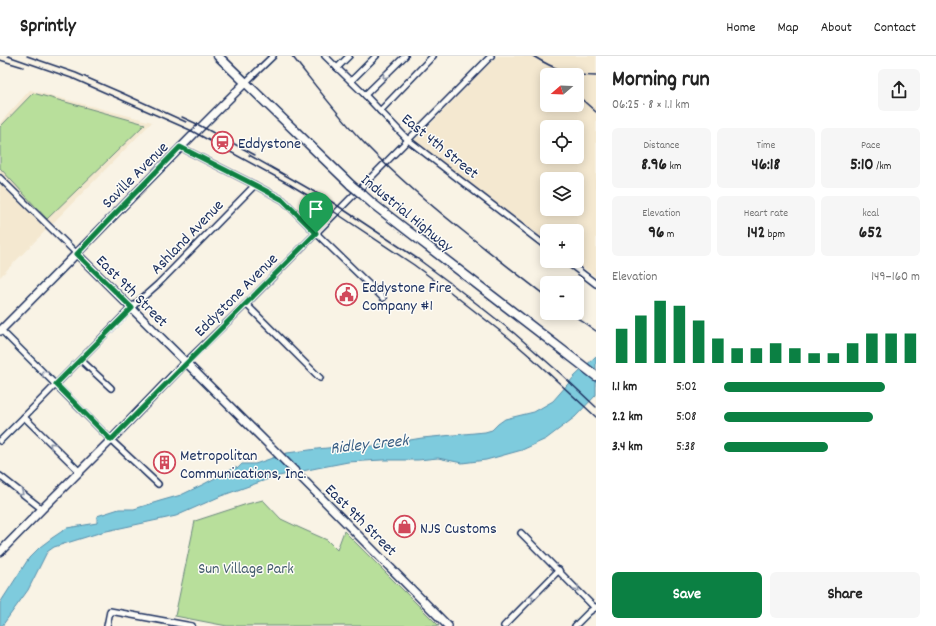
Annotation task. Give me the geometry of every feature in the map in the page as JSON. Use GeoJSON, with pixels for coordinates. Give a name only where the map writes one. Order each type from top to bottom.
{"type":"FeatureCollection","features":[{"type":"Feature","properties":{"kind":"main road","name":"Industrial Highway"},"geometry":{"type":"LineString","coordinates":[[218,56],[351,185],[373,204],[595,375]]}},
{"type":"Feature","properties":{"kind":"street","name":"Saville Avenue"},"geometry":{"type":"LineString","coordinates":[[0,330],[77,254],[180,147],[273,56]]}},
{"type":"Feature","properties":{"kind":"street","name":"East 4th Street"},"geometry":{"type":"LineString","coordinates":[[325,56],[408,140],[540,242]]}},
{"type":"Feature","properties":{"kind":"street"},"geometry":{"type":"LineString","coordinates":[[338,68],[349,56]]}},
{"type":"Feature","properties":{"kind":"street"},"geometry":{"type":"LineString","coordinates":[[350,81],[376,56]]}},
{"type":"Feature","properties":{"kind":"street"},"geometry":{"type":"LineString","coordinates":[[365,95],[405,56]]}},
{"type":"Feature","properties":{"kind":"street"},"geometry":{"type":"LineString","coordinates":[[380,111],[433,56]]}},
{"type":"Feature","properties":{"kind":"street","name":"Eddystone Avenue"},"geometry":{"type":"LineString","coordinates":[[0,552],[80,472],[186,362],[246,304],[491,56]]}},
{"type":"Feature","properties":{"kind":"street"},"geometry":{"type":"LineString","coordinates":[[180,147],[283,200],[383,298]]}},
{"type":"Feature","properties":{"kind":"street","name":"East 9th Street"},"geometry":{"type":"LineString","coordinates":[[0,178],[132,308],[448,626]]}},
{"type":"Feature","properties":{"kind":"street","name":"Ashland Avenue"},"geometry":{"type":"LineString","coordinates":[[0,440],[24,418],[132,308],[158,284],[255,185]]}},
{"type":"Feature","properties":{"kind":"street"},"geometry":{"type":"LineString","coordinates":[[575,268],[596,284]]}},
{"type":"Feature","properties":{"kind":"street"},"geometry":{"type":"LineString","coordinates":[[246,304],[320,378]]}},
{"type":"Feature","properties":{"kind":"street"},"geometry":{"type":"LineString","coordinates":[[0,330],[111,440],[158,484]]}},
{"type":"Feature","properties":{"kind":"street"},"geometry":{"type":"LineString","coordinates":[[82,360],[111,388]]}},
{"type":"Feature","properties":{"kind":"street"},"geometry":{"type":"LineString","coordinates":[[24,418],[80,472]]}},
{"type":"Feature","properties":{"kind":"street"},"geometry":{"type":"LineString","coordinates":[[0,476],[42,509]]}},
{"type":"Feature","properties":{"kind":"street"},"geometry":{"type":"LineString","coordinates":[[521,534],[596,608],[575,626]]}},
{"type":"Feature","properties":{"kind":"street"},"geometry":{"type":"LineString","coordinates":[[504,626],[559,570]]}},
{"type":"Feature","properties":{"kind":"street"},"geometry":{"type":"LineString","coordinates":[[107,626],[110,611],[164,623],[192,626]]}},
{"type":"Feature","properties":{"kind":"shaded area"},"geometry":{"type":"Polygon","coordinates":[[[497,56],[596,56],[596,277],[584,268],[584,224],[540,224],[540,236],[414,141],[497,56]]]}},
{"type":"Feature","properties":{"kind":"shaded area"},"geometry":{"type":"Polygon","coordinates":[[[30,90],[152,122],[0,277],[0,123],[30,90]]]}},
{"type":"Feature","properties":{"kind":"green space"},"geometry":{"type":"Polygon","coordinates":[[[33,93],[145,124],[47,219],[0,168],[0,127],[33,93]]]}},
{"type":"Feature","properties":{"kind":"green space","name":"Sun Village Park"},"geometry":{"type":"Polygon","coordinates":[[[263,500],[281,519],[327,540],[337,550],[344,531],[439,626],[227,626],[175,616],[195,521],[263,500]]]}},
{"type":"Feature","properties":{"kind":"water"},"geometry":{"type":"Polygon","coordinates":[[[596,356],[596,395],[575,417],[546,439],[522,450],[486,460],[462,463],[438,458],[348,462],[317,468],[274,477],[221,496],[176,516],[102,532],[54,547],[47,552],[28,590],[2,626],[0,626],[0,603],[29,558],[40,547],[67,528],[97,523],[97,516],[119,509],[134,509],[181,495],[236,467],[237,469],[242,464],[255,464],[287,453],[348,446],[374,446],[422,438],[492,430],[505,419],[534,412],[553,401],[574,377],[596,356]]]}},
{"type":"Feature","properties":{"kind":"railway"},"geometry":{"type":"LineString","coordinates":[[8,56],[74,79],[190,130],[289,184],[327,207],[414,265],[449,291],[509,338],[596,417]]}},
{"type":"Feature","properties":{"kind":"railway"},"geometry":{"type":"LineString","coordinates":[[27,56],[76,73],[186,122]]}},
{"type":"Feature","properties":{"kind":"railway"},"geometry":{"type":"LineString","coordinates":[[292,56],[346,124],[391,170],[418,194],[540,292]]}},
{"type":"Feature","properties":{"kind":"railway"},"geometry":{"type":"LineString","coordinates":[[533,56],[548,65],[563,71],[579,75],[596,76]]}},
{"type":"Feature","properties":{"kind":"railway"},"geometry":{"type":"LineString","coordinates":[[0,60],[23,67]]}},
{"type":"Feature","properties":{"kind":"railway"},"geometry":{"type":"LineString","coordinates":[[584,101],[596,112]]}},
{"type":"Feature","properties":{"kind":"railway"},"geometry":{"type":"LineString","coordinates":[[182,117],[255,155]]}},
{"type":"Feature","properties":{"kind":"railway"},"geometry":{"type":"LineString","coordinates":[[249,155],[332,202],[418,259],[514,333],[596,407]]}},
{"type":"Feature","properties":{"kind":"railway"},"geometry":{"type":"LineString","coordinates":[[580,320],[596,331]]}},
{"type":"Feature","properties":{"kind":"place","name":"Eddystone"},"geometry":{"type":"Point","coordinates":[223,142]}},
{"type":"Feature","properties":{"kind":"place","name":"Eddystone Fire Company #1"},"geometry":{"type":"Point","coordinates":[347,295]}},
{"type":"Feature","properties":{"kind":"place","name":"Metropolitan Communications, Inc."},"geometry":{"type":"Point","coordinates":[165,463]}},
{"type":"Feature","properties":{"kind":"place","name":"NJS Customs"},"geometry":{"type":"Point","coordinates":[405,527]}},
{"type":"Feature","properties":{"kind":"route"},"geometry":{"type":"LineString","coordinates":[[180,147],[283,200],[316,233],[186,362],[111,440],[56,384],[82,360],[132,308],[77,254],[180,147]]}},
{"type":"Feature","properties":{"kind":"water label","name":"Ridley Creek"},"geometry":{"type":"Point","coordinates":[369,443]}}]}
